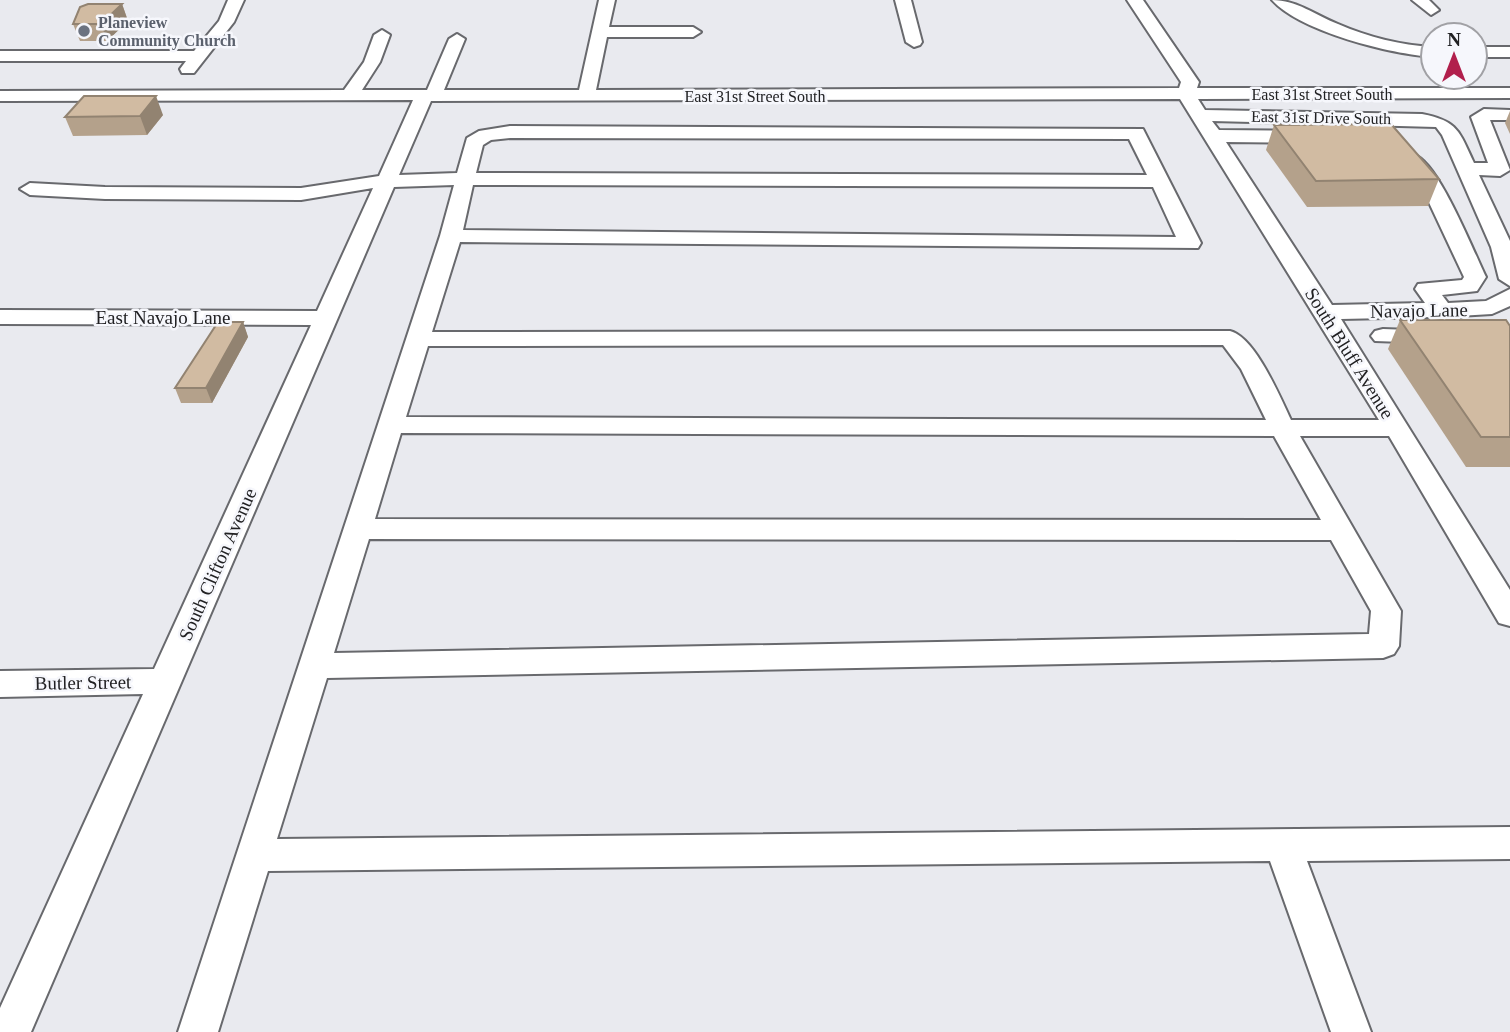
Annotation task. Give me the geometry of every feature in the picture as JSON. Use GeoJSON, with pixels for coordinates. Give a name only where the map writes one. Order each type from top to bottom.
{"type":"FeatureCollection","features":[{"type":"Feature","properties":{"kind":"street"},"geometry":{"type":"LineString","coordinates":[[0,96],[100,96],[87,109],[163,109],[226,22],[236,0]]}},
{"type":"Feature","properties":{"kind":"street"},"geometry":{"type":"LineString","coordinates":[[586,96],[607,0]]}},
{"type":"Feature","properties":{"kind":"street"},"geometry":{"type":"LineString","coordinates":[[903,0],[914,42]]}},
{"type":"Feature","properties":{"kind":"street","name":"South Bluff Avenue"},"geometry":{"type":"LineString","coordinates":[[1135,0],[1190,82],[1192,104],[1325,312],[1510,615]]}},
{"type":"Feature","properties":{"kind":"street"},"geometry":{"type":"LineString","coordinates":[[1280,0],[1299,13],[1395,48],[1419,51]]}},
{"type":"Feature","properties":{"kind":"street"},"geometry":{"type":"LineString","coordinates":[[600,32],[693,32]]}},
{"type":"Feature","properties":{"kind":"street"},"geometry":{"type":"LineString","coordinates":[[349,96],[372,62],[382,35]]}},
{"type":"Feature","properties":{"kind":"street","name":"South Clifton Avenue"},"geometry":{"type":"LineString","coordinates":[[10,1032],[13,997],[166,681],[386,182],[457,39]]}},
{"type":"Feature","properties":{"kind":"street"},"geometry":{"type":"LineString","coordinates":[[1388,65],[1395,48]]}},
{"type":"Feature","properties":{"kind":"street"},"geometry":{"type":"LineString","coordinates":[[1489,52],[1510,52]]}},
{"type":"Feature","properties":{"kind":"street"},"geometry":{"type":"LineString","coordinates":[[0,56],[199,56]]}},
{"type":"Feature","properties":{"kind":"street","name":"East 31st Street South"},"geometry":{"type":"LineString","coordinates":[[174,96],[586,96],[1192,104],[1510,93]]}},
{"type":"Feature","properties":{"kind":"street","name":"East 31st Drive South"},"geometry":{"type":"LineString","coordinates":[[1192,104],[1422,119],[1442,123],[1451,133],[1469,176]]}},
{"type":"Feature","properties":{"kind":"street"},"geometry":{"type":"LineString","coordinates":[[1426,176],[1469,176],[1500,170],[1480,117],[1484,114],[1510,115]]}},
{"type":"Feature","properties":{"kind":"street"},"geometry":{"type":"LineString","coordinates":[[1366,137],[1394,137],[1378,117]]}},
{"type":"Feature","properties":{"kind":"street"},"geometry":{"type":"LineString","coordinates":[[198,1032],[451,236],[474,142],[486,135],[510,132],[1136,132],[1190,243],[451,236]]}},
{"type":"Feature","properties":{"kind":"street"},"geometry":{"type":"LineString","coordinates":[[1213,136],[1324,137]]}},
{"type":"Feature","properties":{"kind":"street"},"geometry":{"type":"LineString","coordinates":[[1384,336],[1471,336],[1443,311],[1426,289],[1469,286],[1475,277],[1426,176],[1402,147]]}},
{"type":"Feature","properties":{"kind":"street"},"geometry":{"type":"LineString","coordinates":[[1469,176],[1510,187]]}},
{"type":"Feature","properties":{"kind":"street"},"geometry":{"type":"LineString","coordinates":[[1469,176],[1499,242],[1509,274]]}},
{"type":"Feature","properties":{"kind":"street"},"geometry":{"type":"LineString","coordinates":[[30,189],[301,194],[357,183],[463,179],[1159,181]]}},
{"type":"Feature","properties":{"kind":"street"},"geometry":{"type":"LineString","coordinates":[[1445,216],[1489,219]]}},
{"type":"Feature","properties":{"kind":"street"},"geometry":{"type":"LineString","coordinates":[[1457,240],[1499,242]]}},
{"type":"Feature","properties":{"kind":"street","name":"Navajo Lane"},"geometry":{"type":"LineString","coordinates":[[1325,312],[1443,311],[1492,307],[1510,296]]}},
{"type":"Feature","properties":{"kind":"street","name":"East Navajo Lane"},"geometry":{"type":"LineString","coordinates":[[0,317],[326,318]]}},
{"type":"Feature","properties":{"kind":"street"},"geometry":{"type":"LineString","coordinates":[[315,666],[1384,646],[1386,611],[1338,530],[1253,368],[1230,338],[418,339]]}},
{"type":"Feature","properties":{"kind":"street"},"geometry":{"type":"LineString","coordinates":[[391,425],[1396,428]]}},
{"type":"Feature","properties":{"kind":"street"},"geometry":{"type":"LineString","coordinates":[[358,529],[1338,530]]}},
{"type":"Feature","properties":{"kind":"street","name":"Butler Street"},"geometry":{"type":"LineString","coordinates":[[0,684],[166,681]]}},
{"type":"Feature","properties":{"kind":"street"},"geometry":{"type":"LineString","coordinates":[[256,855],[1282,843],[1510,843]]}},
{"type":"Feature","properties":{"kind":"street"},"geometry":{"type":"LineString","coordinates":[[1282,843],[1351,1032]]}},
{"type":"Feature","properties":{"kind":"building"},"geometry":{"type":"Polygon","coordinates":[[[88,4],[122,4],[101,24],[73,24],[80,7],[88,4]]]}},
{"type":"Feature","properties":{"kind":"building"},"geometry":{"type":"Polygon","coordinates":[[[84,96],[156,96],[140,116],[65,117],[84,96]]]}},
{"type":"Feature","properties":{"kind":"building"},"geometry":{"type":"Polygon","coordinates":[[[1391,124],[1439,179],[1316,181],[1274,125],[1391,124]]]}},
{"type":"Feature","properties":{"kind":"building"},"geometry":{"type":"Polygon","coordinates":[[[1400,320],[1506,320],[1510,326],[1510,437],[1481,437],[1400,320]]]}},
{"type":"Feature","properties":{"kind":"building"},"geometry":{"type":"Polygon","coordinates":[[[218,322],[243,322],[206,388],[175,388],[218,322]]]}},
{"type":"Feature","properties":{"kind":"place","name":"Planeview Community Church"},"geometry":{"type":"Point","coordinates":[84,31]}}]}
